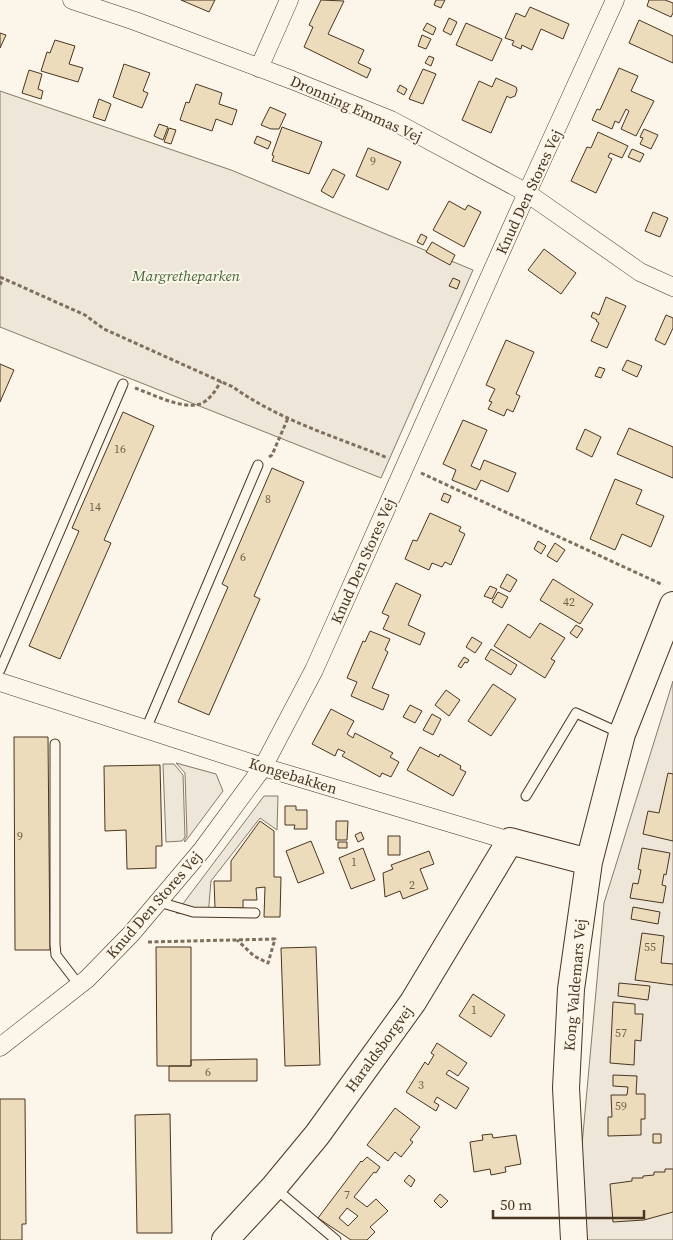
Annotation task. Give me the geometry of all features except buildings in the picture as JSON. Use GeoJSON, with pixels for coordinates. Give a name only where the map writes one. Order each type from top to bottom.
{"type":"FeatureCollection","features":[{"type":"Feature","properties":{"kind":"main road","name":"Kong Valdemars Vej"},"geometry":{"type":"LineString","coordinates":[[574,1240],[566,1088],[571,989],[589,862],[622,734],[669,595]]}},
{"type":"Feature","properties":{"kind":"main road","name":"Kongebakken"},"geometry":{"type":"LineString","coordinates":[[510,841],[589,862]]}},
{"type":"Feature","properties":{"kind":"main road","name":"Haraldsborgvej"},"geometry":{"type":"LineString","coordinates":[[225,1240],[274,1187],[317,1136],[413,1002],[510,841]]}},
{"type":"Feature","properties":{"kind":"street","name":"Dronning Emmas Vej"},"geometry":{"type":"LineString","coordinates":[[72,0],[259,68],[391,120],[527,193],[640,272],[673,287]]}},
{"type":"Feature","properties":{"kind":"street"},"geometry":{"type":"LineString","coordinates":[[259,68],[289,0]]}},
{"type":"Feature","properties":{"kind":"street","name":"Knud Den Stores Vej"},"geometry":{"type":"LineString","coordinates":[[0,1047],[79,985],[131,934],[202,850],[263,767],[314,670],[615,0]]}},
{"type":"Feature","properties":{"kind":"street","name":"Kongebakken"},"geometry":{"type":"LineString","coordinates":[[0,682],[263,767],[510,841]]}},
{"type":"Feature","properties":{"kind":"lane"},"geometry":{"type":"LineString","coordinates":[[0,670],[123,384]]}},
{"type":"Feature","properties":{"kind":"lane"},"geometry":{"type":"LineString","coordinates":[[146,729],[258,465]]}},
{"type":"Feature","properties":{"kind":"lane"},"geometry":{"type":"LineString","coordinates":[[526,796],[576,713],[622,734]]}},
{"type":"Feature","properties":{"kind":"lane"},"geometry":{"type":"LineString","coordinates":[[56,744],[56,955],[79,985]]}},
{"type":"Feature","properties":{"kind":"lane"},"geometry":{"type":"LineString","coordinates":[[159,902],[193,912],[256,913]]}},
{"type":"Feature","properties":{"kind":"lane"},"geometry":{"type":"LineString","coordinates":[[274,1187],[336,1240]]}},
{"type":"Feature","properties":{"kind":"path"},"geometry":{"type":"LineString","coordinates":[[0,286],[2,277],[85,315],[104,329],[221,381],[250,399],[288,418],[405,465],[669,595]]}},
{"type":"Feature","properties":{"kind":"path"},"geometry":{"type":"LineString","coordinates":[[123,384],[182,405],[200,404],[212,396],[221,381]]}},
{"type":"Feature","properties":{"kind":"path"},"geometry":{"type":"LineString","coordinates":[[258,465],[272,455],[288,418]]}},
{"type":"Feature","properties":{"kind":"path"},"geometry":{"type":"LineString","coordinates":[[141,943],[237,940],[275,939],[268,963],[254,956],[237,940]]}},
{"type":"Feature","properties":{"kind":"green space","name":"Margretheparken"},"geometry":{"type":"Polygon","coordinates":[[[0,91],[231,170],[473,270],[381,478],[0,327],[0,91]]]}},
{"type":"Feature","properties":{"kind":"green space"},"geometry":{"type":"Polygon","coordinates":[[[673,681],[673,1240],[587,1240],[580,1167],[604,903],[673,681]]]}},
{"type":"Feature","properties":{"kind":"green space"},"geometry":{"type":"Polygon","coordinates":[[[176,763],[216,774],[223,791],[185,842],[187,836],[185,773],[176,763]]]}},
{"type":"Feature","properties":{"kind":"shaded area"},"geometry":{"type":"Polygon","coordinates":[[[163,764],[174,764],[183,775],[185,837],[182,841],[166,842],[163,764]]]}},
{"type":"Feature","properties":{"kind":"shaded area"},"geometry":{"type":"Polygon","coordinates":[[[264,796],[278,796],[277,830],[260,818],[211,881],[208,916],[176,913],[264,796]]]}}]}
